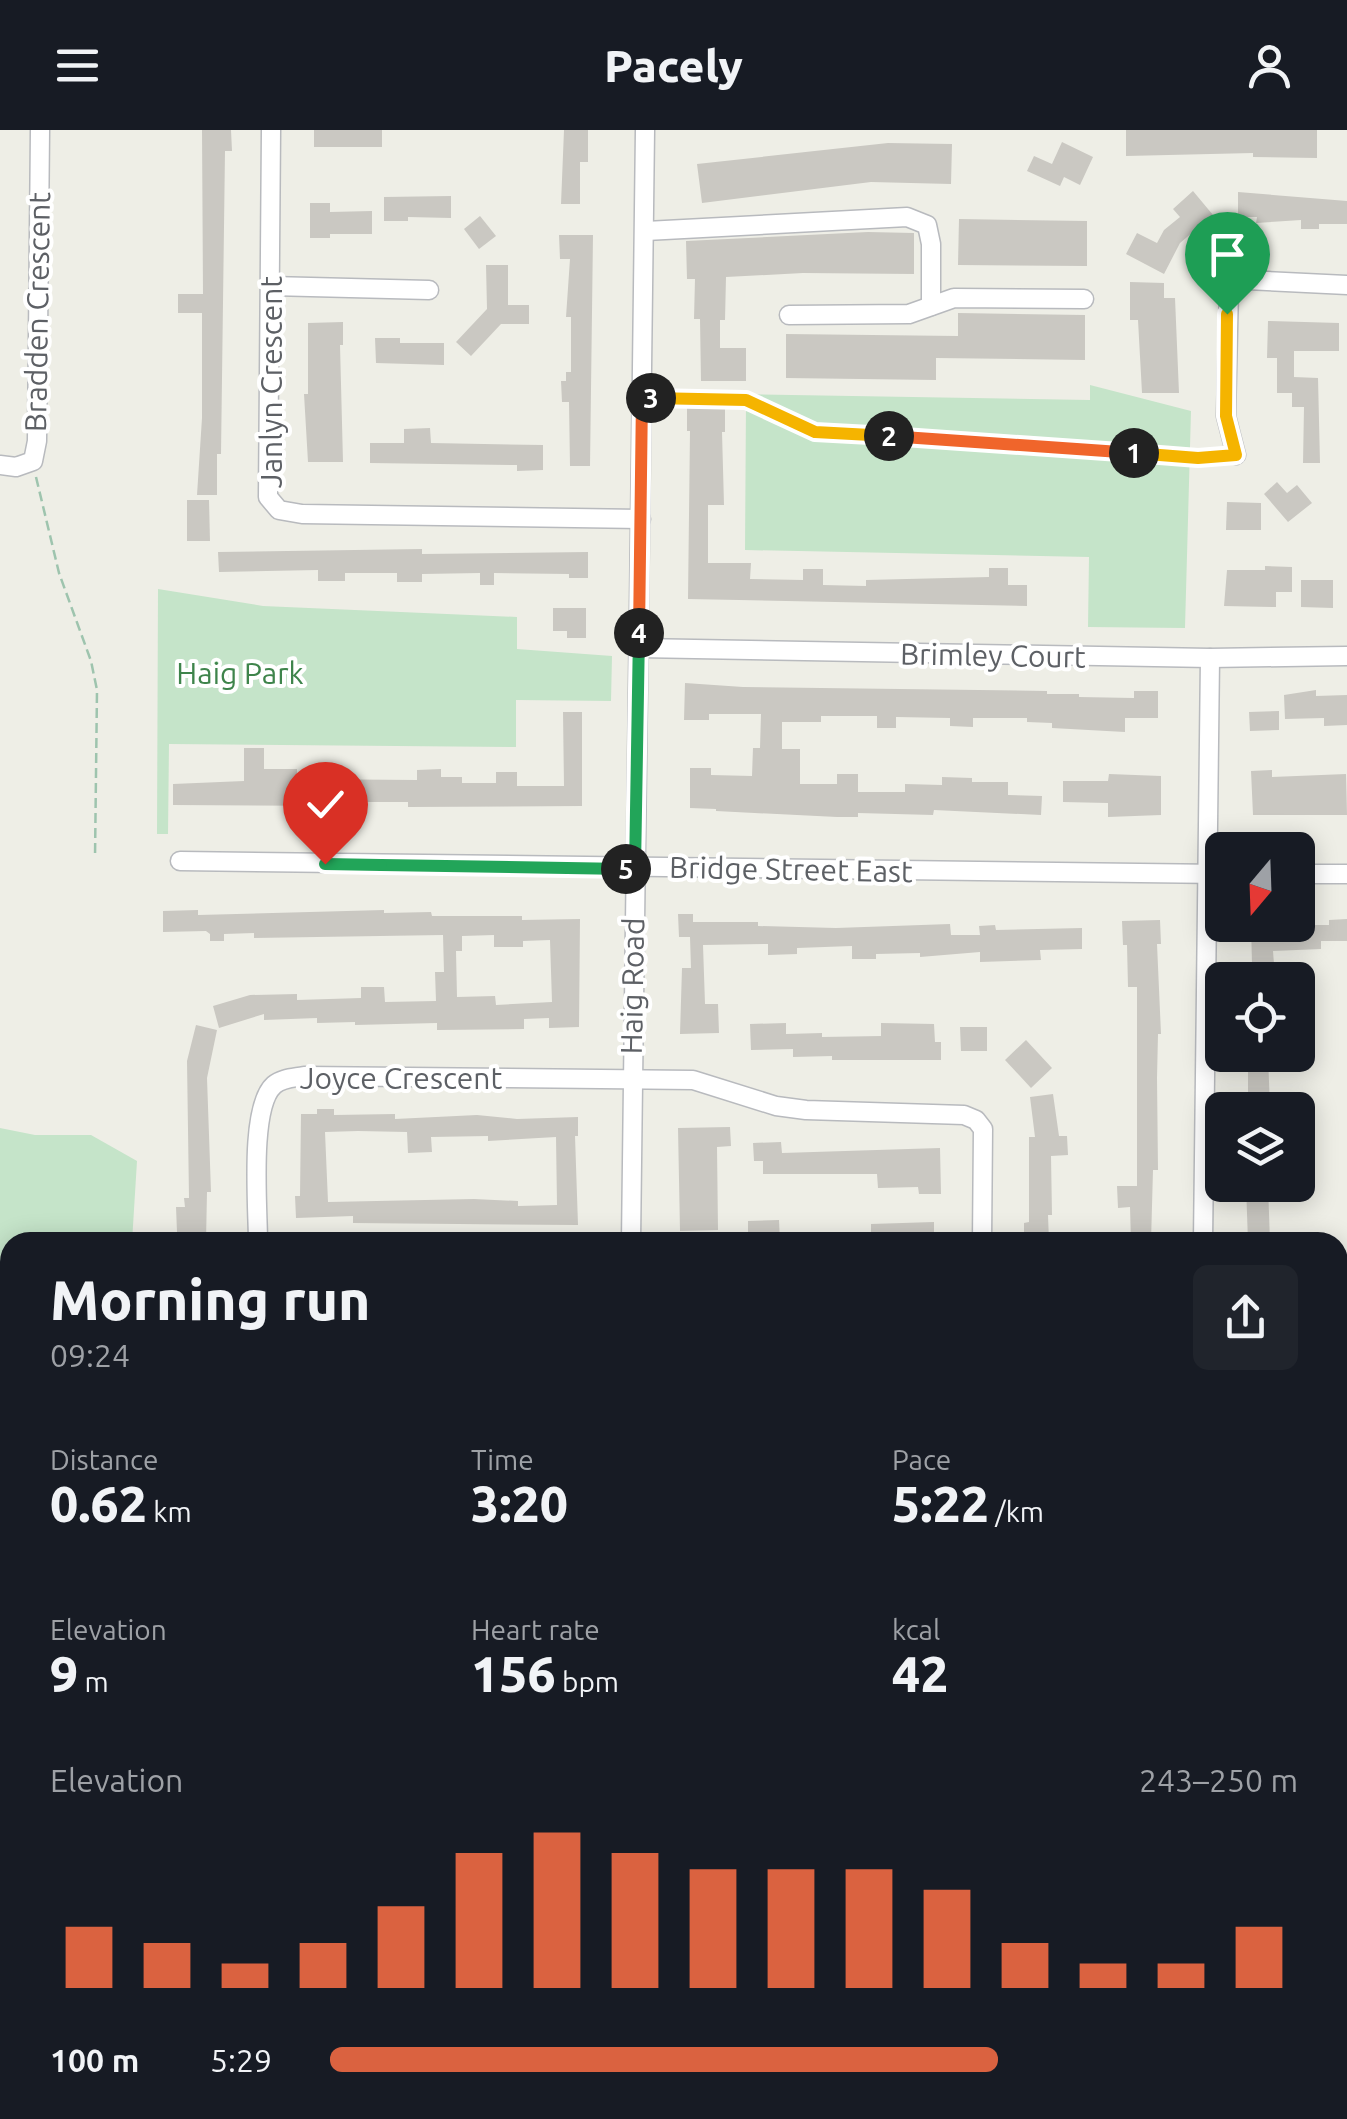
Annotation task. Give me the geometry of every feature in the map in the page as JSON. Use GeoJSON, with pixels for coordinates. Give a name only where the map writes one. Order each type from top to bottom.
{"type":"FeatureCollection","features":[{"type":"Feature","properties":{"kind":"street","name":"Bradden Crescent"},"geometry":{"type":"LineString","coordinates":[[0,465],[16,468],[32,460],[37,440],[40,130]]}},
{"type":"Feature","properties":{"kind":"street","name":"Janlyn Crescent"},"geometry":{"type":"LineString","coordinates":[[271,130],[268,497],[279,510],[302,514],[641,519]]}},
{"type":"Feature","properties":{"kind":"street","name":"Haig Road"},"geometry":{"type":"LineString","coordinates":[[630,1232],[645,130]]}},
{"type":"Feature","properties":{"kind":"street"},"geometry":{"type":"LineString","coordinates":[[646,231],[907,217],[926,225],[932,244],[932,306]]}},
{"type":"Feature","properties":{"kind":"street"},"geometry":{"type":"LineString","coordinates":[[1236,455],[1226,416],[1229,289],[1247,280],[1347,284]]}},
{"type":"Feature","properties":{"kind":"street"},"geometry":{"type":"LineString","coordinates":[[271,286],[429,290]]}},
{"type":"Feature","properties":{"kind":"street"},"geometry":{"type":"LineString","coordinates":[[790,315],[909,314],[954,298],[1084,299]]}},
{"type":"Feature","properties":{"kind":"street","name":"Brimley Court"},"geometry":{"type":"LineString","coordinates":[[639,648],[1210,658],[1347,656]]}},
{"type":"Feature","properties":{"kind":"street"},"geometry":{"type":"LineString","coordinates":[[1210,658],[1214,832]]}},
{"type":"Feature","properties":{"kind":"street","name":"Bridge Street East"},"geometry":{"type":"LineString","coordinates":[[180,862],[1205,874]]}},
{"type":"Feature","properties":{"kind":"street"},"geometry":{"type":"LineString","coordinates":[[1315,874],[1347,874]]}},
{"type":"Feature","properties":{"kind":"street"},"geometry":{"type":"LineString","coordinates":[[1203,1232],[1213,942]]}},
{"type":"Feature","properties":{"kind":"street","name":"Joyce Crescent"},"geometry":{"type":"LineString","coordinates":[[258,1232],[260,1117],[270,1088],[280,1081],[304,1076],[631,1078]]}},
{"type":"Feature","properties":{"kind":"street"},"geometry":{"type":"LineString","coordinates":[[631,1078],[712,1084],[776,1106],[806,1110],[964,1114],[984,1129],[982,1232]]}},
{"type":"Feature","properties":{"kind":"path"},"geometry":{"type":"LineString","coordinates":[[642,396],[666,400],[746,400],[815,432],[1198,458],[1236,455]]}},
{"type":"Feature","properties":{"kind":"path"},"geometry":{"type":"LineString","coordinates":[[32,460],[60,573],[91,660],[97,690],[95,858]]}},
{"type":"Feature","properties":{"kind":"green space"},"geometry":{"type":"Polygon","coordinates":[[[1090,385],[1191,411],[1185,628],[1088,627],[1089,557],[745,550],[746,402],[673,402],[673,393],[1090,400],[1090,385]]]}},
{"type":"Feature","properties":{"kind":"green space","name":"Haig Park"},"geometry":{"type":"Polygon","coordinates":[[[158,589],[263,606],[517,617],[517,649],[612,656],[611,701],[516,700],[516,747],[169,744],[168,834],[157,834],[158,589]]]}},
{"type":"Feature","properties":{"kind":"green space"},"geometry":{"type":"Polygon","coordinates":[[[0,1128],[35,1135],[91,1135],[137,1161],[133,1232],[0,1232],[0,1128]]]}},
{"type":"Feature","properties":{"kind":"building"},"geometry":{"type":"Polygon","coordinates":[[[202,130],[231,130],[232,151],[225,151],[221,454],[217,454],[217,495],[197,495],[202,313],[178,313],[178,294],[203,294],[202,130]]]}},
{"type":"Feature","properties":{"kind":"building"},"geometry":{"type":"Polygon","coordinates":[[[314,130],[382,130],[382,147],[314,147],[314,130]]]}},
{"type":"Feature","properties":{"kind":"building"},"geometry":{"type":"Polygon","coordinates":[[[564,130],[588,130],[588,162],[580,162],[580,204],[561,204],[564,130]]]}},
{"type":"Feature","properties":{"kind":"building"},"geometry":{"type":"Polygon","coordinates":[[[1126,130],[1317,130],[1317,158],[1253,157],[1253,153],[1126,156],[1126,130]]]}},
{"type":"Feature","properties":{"kind":"building"},"geometry":{"type":"Polygon","coordinates":[[[1062,142],[1093,157],[1080,185],[1064,177],[1060,186],[1027,171],[1034,156],[1052,164],[1062,142]]]}},
{"type":"Feature","properties":{"kind":"building"},"geometry":{"type":"Polygon","coordinates":[[[888,143],[952,144],[951,184],[871,182],[702,203],[697,164],[888,143]]]}},
{"type":"Feature","properties":{"kind":"building"},"geometry":{"type":"Polygon","coordinates":[[[1193,191],[1213,215],[1180,243],[1164,274],[1126,254],[1137,233],[1157,243],[1164,230],[1180,217],[1173,209],[1193,191]]]}},
{"type":"Feature","properties":{"kind":"building"},"geometry":{"type":"Polygon","coordinates":[[[1238,192],[1347,201],[1347,224],[1319,224],[1319,229],[1301,229],[1301,220],[1256,223],[1257,217],[1238,217],[1238,192]]]}},
{"type":"Feature","properties":{"kind":"building"},"geometry":{"type":"Polygon","coordinates":[[[451,196],[451,218],[384,221],[384,197],[451,196]]]}},
{"type":"Feature","properties":{"kind":"building"},"geometry":{"type":"Polygon","coordinates":[[[310,203],[330,203],[330,212],[372,211],[372,234],[310,238],[310,203]]]}},
{"type":"Feature","properties":{"kind":"building"},"geometry":{"type":"Polygon","coordinates":[[[480,216],[496,236],[479,249],[464,229],[480,216]]]}},
{"type":"Feature","properties":{"kind":"building"},"geometry":{"type":"Polygon","coordinates":[[[959,219],[1087,221],[1087,266],[958,265],[959,219]]]}},
{"type":"Feature","properties":{"kind":"building"},"geometry":{"type":"Polygon","coordinates":[[[914,233],[914,274],[726,277],[720,348],[746,348],[746,381],[701,381],[700,319],[694,319],[695,279],[687,279],[686,241],[914,233]]]}},
{"type":"Feature","properties":{"kind":"building"},"geometry":{"type":"Polygon","coordinates":[[[559,235],[593,235],[590,466],[570,466],[569,402],[562,402],[561,381],[566,381],[566,372],[571,372],[571,317],[566,317],[570,259],[560,259],[559,235]]]}},
{"type":"Feature","properties":{"kind":"building"},"geometry":{"type":"Polygon","coordinates":[[[486,265],[508,265],[508,305],[529,305],[529,324],[501,324],[471,356],[456,342],[487,309],[486,265]]]}},
{"type":"Feature","properties":{"kind":"building"},"geometry":{"type":"Polygon","coordinates":[[[1130,282],[1164,283],[1164,298],[1175,298],[1179,393],[1142,393],[1138,320],[1130,320],[1130,282]]]}},
{"type":"Feature","properties":{"kind":"building"},"geometry":{"type":"Polygon","coordinates":[[[958,313],[1085,315],[1085,360],[936,358],[936,380],[786,378],[786,334],[958,336],[958,313]]]}},
{"type":"Feature","properties":{"kind":"building"},"geometry":{"type":"Polygon","coordinates":[[[1268,321],[1339,323],[1339,351],[1294,351],[1294,377],[1318,378],[1320,463],[1303,463],[1304,407],[1292,407],[1292,393],[1277,393],[1277,358],[1267,358],[1268,321]]]}},
{"type":"Feature","properties":{"kind":"building"},"geometry":{"type":"Polygon","coordinates":[[[343,322],[343,462],[308,462],[304,394],[308,394],[308,323],[343,322]]]}},
{"type":"Feature","properties":{"kind":"building"},"geometry":{"type":"Polygon","coordinates":[[[375,338],[400,338],[400,343],[444,343],[444,365],[376,363],[375,338]]]}},
{"type":"Feature","properties":{"kind":"building"},"geometry":{"type":"Polygon","coordinates":[[[687,408],[725,408],[724,505],[708,505],[708,563],[751,563],[750,579],[803,580],[803,569],[823,569],[823,585],[866,586],[866,580],[989,577],[989,568],[1008,568],[1008,585],[1027,585],[1027,606],[688,599],[687,408]]]}},
{"type":"Feature","properties":{"kind":"building"},"geometry":{"type":"Polygon","coordinates":[[[430,428],[431,443],[543,445],[543,470],[517,471],[517,465],[370,463],[370,443],[404,443],[404,429],[430,428]]]}},
{"type":"Feature","properties":{"kind":"building"},"geometry":{"type":"Polygon","coordinates":[[[1277,482],[1287,493],[1297,485],[1312,503],[1288,522],[1264,494],[1277,482]]]}},
{"type":"Feature","properties":{"kind":"building"},"geometry":{"type":"Polygon","coordinates":[[[187,500],[209,500],[210,541],[187,541],[187,500]]]}},
{"type":"Feature","properties":{"kind":"building"},"geometry":{"type":"Polygon","coordinates":[[[1227,502],[1261,503],[1261,530],[1226,530],[1227,502]]]}},
{"type":"Feature","properties":{"kind":"building"},"geometry":{"type":"Polygon","coordinates":[[[422,549],[422,554],[588,552],[588,578],[494,573],[494,585],[480,585],[480,573],[422,574],[422,582],[397,582],[397,573],[345,573],[345,581],[318,581],[318,570],[219,572],[218,552],[422,549]]]}},
{"type":"Feature","properties":{"kind":"building"},"geometry":{"type":"Polygon","coordinates":[[[1265,566],[1292,567],[1292,592],[1276,592],[1276,607],[1224,606],[1227,570],[1265,570],[1265,566]]]}},
{"type":"Feature","properties":{"kind":"building"},"geometry":{"type":"Polygon","coordinates":[[[1301,580],[1333,580],[1333,608],[1301,607],[1301,580]]]}},
{"type":"Feature","properties":{"kind":"building"},"geometry":{"type":"Polygon","coordinates":[[[553,608],[586,608],[586,638],[567,638],[567,631],[553,631],[553,608]]]}},
{"type":"Feature","properties":{"kind":"building"},"geometry":{"type":"Polygon","coordinates":[[[685,683],[1047,691],[1079,697],[1134,698],[1134,691],[1158,691],[1158,718],[1125,718],[1125,732],[1052,728],[1052,723],[1027,722],[1027,718],[973,718],[973,727],[950,726],[950,718],[896,717],[896,728],[877,728],[877,716],[821,716],[821,722],[782,722],[782,749],[800,749],[800,784],[837,784],[837,774],[858,774],[858,792],[905,792],[905,784],[942,785],[942,777],[1008,782],[1008,795],[1042,796],[1041,815],[934,810],[933,815],[858,813],[858,817],[837,817],[716,811],[690,808],[690,768],[711,768],[711,775],[752,776],[753,748],[760,748],[761,714],[709,714],[709,720],[684,720],[685,683]]]}},
{"type":"Feature","properties":{"kind":"building"},"geometry":{"type":"Polygon","coordinates":[[[1316,690],[1316,696],[1347,695],[1347,725],[1324,726],[1324,718],[1285,719],[1284,695],[1316,690]]]}},
{"type":"Feature","properties":{"kind":"building"},"geometry":{"type":"Polygon","coordinates":[[[1279,711],[1279,730],[1250,731],[1249,712],[1279,711]]]}},
{"type":"Feature","properties":{"kind":"building"},"geometry":{"type":"Polygon","coordinates":[[[563,712],[582,712],[582,806],[408,807],[408,802],[346,802],[346,806],[173,805],[173,784],[244,781],[244,748],[264,748],[264,769],[297,769],[297,779],[417,780],[417,770],[441,769],[441,777],[462,777],[462,783],[496,783],[496,772],[517,772],[517,786],[564,786],[563,712]]]}},
{"type":"Feature","properties":{"kind":"building"},"geometry":{"type":"Polygon","coordinates":[[[1272,770],[1272,777],[1346,774],[1347,815],[1253,815],[1251,771],[1272,770]]]}},
{"type":"Feature","properties":{"kind":"building"},"geometry":{"type":"Polygon","coordinates":[[[1109,774],[1161,776],[1161,815],[1108,817],[1108,803],[1063,802],[1063,781],[1108,781],[1109,774]]]}},
{"type":"Feature","properties":{"kind":"building"},"geometry":{"type":"Polygon","coordinates":[[[198,910],[198,915],[384,910],[431,912],[432,916],[580,919],[579,1027],[549,1028],[549,1018],[524,1019],[524,1029],[437,1030],[437,1023],[355,1025],[317,1023],[317,1018],[264,1020],[264,1014],[219,1028],[213,1006],[250,995],[297,994],[297,1000],[361,998],[361,987],[384,987],[385,1002],[436,1001],[435,972],[444,972],[443,935],[254,938],[254,933],[224,934],[224,941],[210,941],[206,931],[163,932],[163,911],[198,910]],[[494,935],[462,936],[462,951],[456,951],[457,997],[495,996],[496,1005],[552,1002],[550,940],[523,941],[523,947],[494,947],[494,935]]]}},
{"type":"Feature","properties":{"kind":"building"},"geometry":{"type":"Polygon","coordinates":[[[678,914],[693,914],[693,922],[758,922],[758,926],[950,924],[951,935],[980,935],[979,926],[995,925],[996,930],[1082,928],[1082,949],[1040,950],[1041,960],[980,962],[980,952],[920,957],[920,953],[876,954],[876,959],[852,959],[852,946],[797,948],[797,954],[768,955],[768,944],[703,945],[705,1004],[718,1004],[719,1033],[680,1034],[682,968],[691,968],[690,937],[679,937],[678,914]]]}},
{"type":"Feature","properties":{"kind":"building"},"geometry":{"type":"Polygon","coordinates":[[[1347,919],[1347,941],[1321,941],[1321,949],[1273,951],[1274,962],[1252,962],[1251,942],[1315,942],[1315,925],[1329,925],[1329,920],[1347,919]]]}},
{"type":"Feature","properties":{"kind":"building"},"geometry":{"type":"Polygon","coordinates":[[[1160,920],[1158,1170],[1153,1170],[1151,1232],[1131,1232],[1130,1207],[1118,1208],[1117,1186],[1137,1186],[1137,987],[1128,987],[1122,921],[1160,920]]]}},
{"type":"Feature","properties":{"kind":"building"},"geometry":{"type":"Polygon","coordinates":[[[786,1023],[786,1034],[822,1033],[822,1037],[881,1036],[881,1023],[934,1024],[935,1042],[941,1042],[941,1060],[832,1060],[832,1056],[793,1057],[793,1049],[751,1050],[750,1024],[786,1023]]]}},
{"type":"Feature","properties":{"kind":"building"},"geometry":{"type":"Polygon","coordinates":[[[196,1025],[217,1030],[207,1078],[211,1192],[207,1192],[206,1232],[177,1232],[176,1207],[185,1207],[184,1198],[189,1198],[187,1061],[196,1025]]]}},
{"type":"Feature","properties":{"kind":"building"},"geometry":{"type":"Polygon","coordinates":[[[960,1027],[987,1027],[987,1051],[961,1051],[960,1027]]]}},
{"type":"Feature","properties":{"kind":"building"},"geometry":{"type":"Polygon","coordinates":[[[1026,1040],[1052,1068],[1031,1088],[1005,1060],[1026,1040]]]}},
{"type":"Feature","properties":{"kind":"building"},"geometry":{"type":"Polygon","coordinates":[[[1248,1072],[1269,1072],[1269,1092],[1248,1092],[1248,1072]]]}},
{"type":"Feature","properties":{"kind":"building"},"geometry":{"type":"Polygon","coordinates":[[[1053,1094],[1059,1136],[1067,1136],[1068,1155],[1051,1156],[1049,1232],[1024,1232],[1024,1223],[1029,1222],[1029,1137],[1035,1137],[1030,1097],[1053,1094]]]}},
{"type":"Feature","properties":{"kind":"building"},"geometry":{"type":"Polygon","coordinates":[[[317,1109],[334,1109],[334,1115],[395,1114],[395,1119],[477,1115],[517,1119],[578,1117],[578,1225],[353,1223],[353,1216],[296,1218],[301,1114],[317,1114],[317,1109]],[[325,1132],[328,1202],[474,1199],[518,1201],[518,1206],[557,1205],[556,1137],[488,1141],[488,1136],[431,1137],[432,1152],[408,1153],[407,1132],[325,1132]]]}},
{"type":"Feature","properties":{"kind":"building"},"geometry":{"type":"Polygon","coordinates":[[[730,1127],[731,1146],[717,1147],[718,1230],[680,1231],[678,1128],[730,1127]]]}},
{"type":"Feature","properties":{"kind":"building"},"geometry":{"type":"Polygon","coordinates":[[[781,1142],[782,1153],[940,1148],[941,1194],[919,1194],[918,1187],[878,1188],[877,1174],[763,1174],[763,1161],[754,1161],[753,1143],[781,1142]]]}},
{"type":"Feature","properties":{"kind":"building"},"geometry":{"type":"Polygon","coordinates":[[[1247,1202],[1269,1202],[1270,1232],[1248,1232],[1247,1202]]]}},
{"type":"Feature","properties":{"kind":"building"},"geometry":{"type":"Polygon","coordinates":[[[779,1220],[780,1232],[748,1232],[748,1221],[779,1220]]]}},
{"type":"Feature","properties":{"kind":"building"},"geometry":{"type":"Polygon","coordinates":[[[934,1222],[934,1232],[871,1232],[871,1224],[934,1222]]]}},
{"type":"Feature","properties":{"kind":"route"},"geometry":{"type":"LineString","coordinates":[[325,864],[635,869],[642,396],[666,400],[746,400],[815,432],[1198,458],[1236,455],[1226,416],[1227,314]]}}]}
